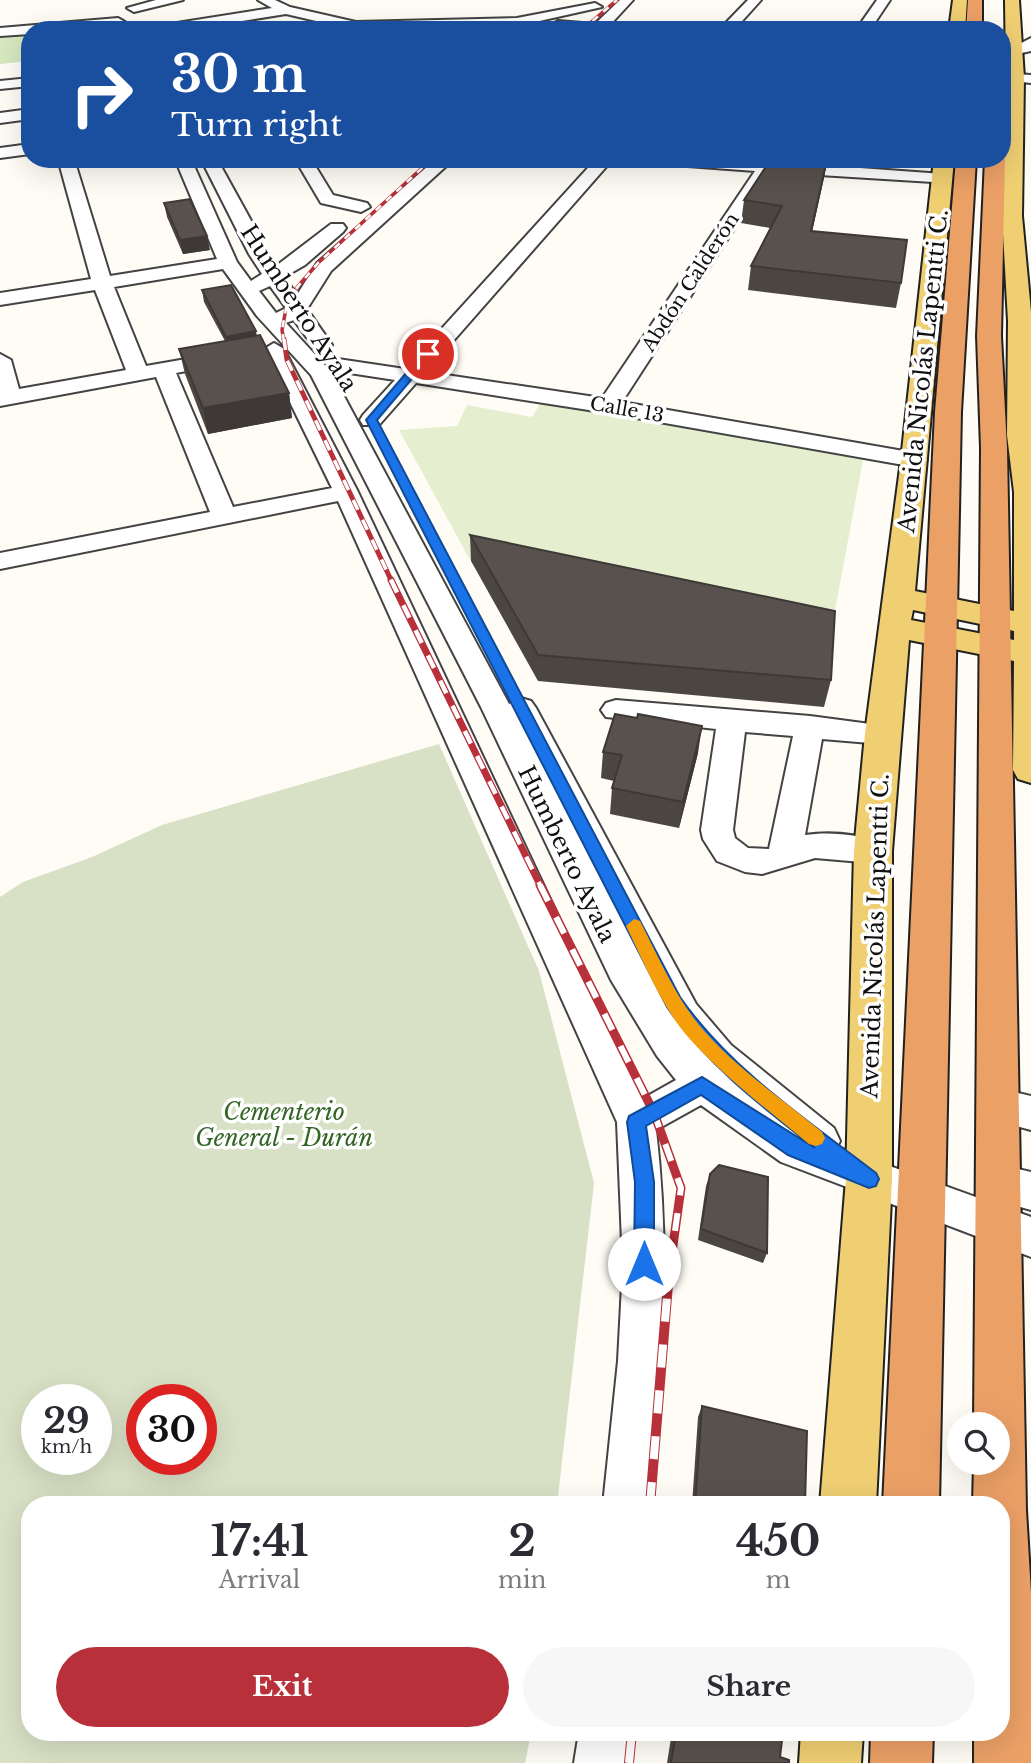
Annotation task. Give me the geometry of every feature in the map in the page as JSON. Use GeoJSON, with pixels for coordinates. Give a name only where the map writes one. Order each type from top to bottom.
{"type":"FeatureCollection","features":[{"type":"Feature","properties":{"kind":"highway"},"geometry":{"type":"LineString","coordinates":[[974,21],[975,0]]}},
{"type":"Feature","properties":{"kind":"highway"},"geometry":{"type":"LineString","coordinates":[[997,0],[997,21]]}},
{"type":"Feature","properties":{"kind":"highway","name":"Avenida Nicolás Lapentti C."},"geometry":{"type":"LineString","coordinates":[[911,1496],[943,621],[951,168]]}},
{"type":"Feature","properties":{"kind":"highway"},"geometry":{"type":"LineString","coordinates":[[997,168],[1003,191],[989,336],[994,449],[1018,637],[1014,1209],[1001,1496]]}},
{"type":"Feature","properties":{"kind":"highway"},"geometry":{"type":"LineString","coordinates":[[901,1763],[902,1741]]}},
{"type":"Feature","properties":{"kind":"highway"},"geometry":{"type":"LineString","coordinates":[[1005,1741],[1005,1763]]}},
{"type":"Feature","properties":{"kind":"main road"},"geometry":{"type":"LineString","coordinates":[[958,21],[960,0]]}},
{"type":"Feature","properties":{"kind":"main road"},"geometry":{"type":"LineString","coordinates":[[1011,146],[1023,78],[1022,47],[1012,0]]}},
{"type":"Feature","properties":{"kind":"main road","name":"Avenida Nicolás Lapentti C."},"geometry":{"type":"LineString","coordinates":[[849,1496],[869,1179],[873,851],[882,734],[951,168]]}},
{"type":"Feature","properties":{"kind":"main road"},"geometry":{"type":"LineString","coordinates":[[1007,168],[1003,191],[1027,321],[1026,430],[1029,492],[1018,637],[1030,735],[1031,770]]}},
{"type":"Feature","properties":{"kind":"main road"},"geometry":{"type":"LineString","coordinates":[[897,612],[1018,637]]}},
{"type":"Feature","properties":{"kind":"main road"},"geometry":{"type":"LineString","coordinates":[[830,1763],[831,1741]]}},
{"type":"Feature","properties":{"kind":"street"},"geometry":{"type":"LineString","coordinates":[[134,9],[177,0]]}},
{"type":"Feature","properties":{"kind":"street"},"geometry":{"type":"LineString","coordinates":[[264,0],[286,10],[334,21]]}},
{"type":"Feature","properties":{"kind":"street"},"geometry":{"type":"LineString","coordinates":[[609,21],[627,0]]}},
{"type":"Feature","properties":{"kind":"street"},"geometry":{"type":"LineString","coordinates":[[735,21],[755,0]]}},
{"type":"Feature","properties":{"kind":"street"},"geometry":{"type":"LineString","coordinates":[[869,21],[884,0]]}},
{"type":"Feature","properties":{"kind":"street"},"geometry":{"type":"LineString","coordinates":[[521,21],[599,3]]}},
{"type":"Feature","properties":{"kind":"street"},"geometry":{"type":"LineString","coordinates":[[580,21],[599,3]]}},
{"type":"Feature","properties":{"kind":"street"},"geometry":{"type":"LineString","coordinates":[[216,21],[286,10]]}},
{"type":"Feature","properties":{"kind":"street"},"geometry":{"type":"LineString","coordinates":[[0,32],[21,28]]}},
{"type":"Feature","properties":{"kind":"street"},"geometry":{"type":"LineString","coordinates":[[0,85],[21,83]]}},
{"type":"Feature","properties":{"kind":"street"},"geometry":{"type":"LineString","coordinates":[[0,118],[21,115]]}},
{"type":"Feature","properties":{"kind":"street"},"geometry":{"type":"LineString","coordinates":[[0,153],[21,150]]}},
{"type":"Feature","properties":{"kind":"street"},"geometry":{"type":"LineString","coordinates":[[69,168],[102,282],[139,375]]}},
{"type":"Feature","properties":{"kind":"street","name":"Humberto Ayala"},"geometry":{"type":"LineString","coordinates":[[187,168],[228,262],[278,336],[320,372],[490,694],[623,970],[670,1045],[702,1085],[795,1149],[923,1199],[1014,1209]]}},
{"type":"Feature","properties":{"kind":"street","name":"Humberto Ayala"},"geometry":{"type":"LineString","coordinates":[[214,168],[258,254],[274,277],[278,336]]}},
{"type":"Feature","properties":{"kind":"street"},"geometry":{"type":"LineString","coordinates":[[308,168],[327,199],[361,207]]}},
{"type":"Feature","properties":{"kind":"street"},"geometry":{"type":"LineString","coordinates":[[0,359],[5,398],[164,370],[278,336],[324,267],[436,168]]}},
{"type":"Feature","properties":{"kind":"street"},"geometry":{"type":"LineString","coordinates":[[371,420],[597,168]]}},
{"type":"Feature","properties":{"kind":"street","name":"Abdón Calderón"},"geometry":{"type":"LineString","coordinates":[[608,406],[766,168]]}},
{"type":"Feature","properties":{"kind":"street"},"geometry":{"type":"LineString","coordinates":[[247,290],[274,277],[379,191]]}},
{"type":"Feature","properties":{"kind":"street"},"geometry":{"type":"LineString","coordinates":[[0,299],[228,262]]}},
{"type":"Feature","properties":{"kind":"street"},"geometry":{"type":"LineString","coordinates":[[278,336],[288,404],[346,492],[636,1122],[644,1182],[643,1345],[628,1496]]}},
{"type":"Feature","properties":{"kind":"street","name":"Humberto Ayala"},"geometry":{"type":"LineString","coordinates":[[278,336],[338,365],[371,420],[674,1002],[693,1031],[772,1104],[869,1179]]}},
{"type":"Feature","properties":{"kind":"street","name":"Calle 13"},"geometry":{"type":"LineString","coordinates":[[338,365],[608,406],[915,460]]}},
{"type":"Feature","properties":{"kind":"street"},"geometry":{"type":"LineString","coordinates":[[164,370],[224,516]]}},
{"type":"Feature","properties":{"kind":"street"},"geometry":{"type":"LineString","coordinates":[[0,561],[346,492]]}},
{"type":"Feature","properties":{"kind":"street"},"geometry":{"type":"LineString","coordinates":[[616,710],[882,734]]}},
{"type":"Feature","properties":{"kind":"street"},"geometry":{"type":"LineString","coordinates":[[732,719],[718,841],[724,850],[739,859],[773,861],[809,846],[873,851]]}},
{"type":"Feature","properties":{"kind":"street"},"geometry":{"type":"LineString","coordinates":[[785,855],[810,726]]}},
{"type":"Feature","properties":{"kind":"street"},"geometry":{"type":"LineString","coordinates":[[636,1122],[702,1085]]}},
{"type":"Feature","properties":{"kind":"street"},"geometry":{"type":"LineString","coordinates":[[601,1763],[604,1741]]}},
{"type":"Feature","properties":{"kind":"green space"},"geometry":{"type":"Polygon","coordinates":[[[21,31],[21,62],[0,64],[0,33],[21,31]]]}},
{"type":"Feature","properties":{"kind":"green space"},"geometry":{"type":"Polygon","coordinates":[[[542,401],[863,460],[830,637],[470,560],[399,430],[457,426],[467,405],[532,417],[542,401]]]}},
{"type":"Feature","properties":{"kind":"green space","name":"Cementerio General - Durán"},"geometry":{"type":"Polygon","coordinates":[[[439,744],[539,971],[594,1183],[558,1496],[21,1496],[21,1741],[529,1741],[525,1763],[0,1763],[0,897],[23,882],[92,857],[162,825],[439,744]]]}},
{"type":"Feature","properties":{"kind":"building"},"geometry":{"type":"Polygon","coordinates":[[[765,168],[825,168],[811,231],[907,240],[901,283],[751,266],[782,206],[744,200],[765,168]]]}},
{"type":"Feature","properties":{"kind":"building"},"geometry":{"type":"Polygon","coordinates":[[[190,199],[207,236],[180,240],[164,203],[190,199]]]}},
{"type":"Feature","properties":{"kind":"building"},"geometry":{"type":"Polygon","coordinates":[[[231,285],[256,331],[226,337],[202,290],[231,285]]]}},
{"type":"Feature","properties":{"kind":"building"},"geometry":{"type":"Polygon","coordinates":[[[260,335],[289,393],[203,408],[179,349],[260,335]]]}},
{"type":"Feature","properties":{"kind":"building"},"geometry":{"type":"Polygon","coordinates":[[[470,535],[835,611],[831,680],[538,655],[470,535]]]}},
{"type":"Feature","properties":{"kind":"building"},"geometry":{"type":"Polygon","coordinates":[[[615,714],[637,718],[638,714],[702,726],[683,802],[612,788],[622,755],[603,752],[615,714]]]}},
{"type":"Feature","properties":{"kind":"building"},"geometry":{"type":"Polygon","coordinates":[[[719,1165],[768,1177],[767,1253],[701,1229],[710,1174],[719,1165]]]}},
{"type":"Feature","properties":{"kind":"building"},"geometry":{"type":"Polygon","coordinates":[[[702,1406],[807,1431],[805,1496],[696,1496],[702,1406]]]}},
{"type":"Feature","properties":{"kind":"building"},"geometry":{"type":"Polygon","coordinates":[[[675,1741],[782,1741],[780,1757],[789,1760],[789,1763],[671,1763],[675,1741]]]}},
{"type":"Feature","properties":{"kind":"railway"},"geometry":{"type":"LineString","coordinates":[[592,21],[617,0]]}},
{"type":"Feature","properties":{"kind":"railway"},"geometry":{"type":"LineString","coordinates":[[284,341],[282,330],[288,298],[318,263],[422,168]]}},
{"type":"Feature","properties":{"kind":"railway"},"geometry":{"type":"LineString","coordinates":[[284,339],[287,360],[392,582]]}},
{"type":"Feature","properties":{"kind":"railway"},"geometry":{"type":"LineString","coordinates":[[391,580],[541,887]]}},
{"type":"Feature","properties":{"kind":"railway"},"geometry":{"type":"LineString","coordinates":[[541,887],[654,1113],[681,1188],[669,1274]]}},
{"type":"Feature","properties":{"kind":"railway"},"geometry":{"type":"LineString","coordinates":[[651,1496],[669,1272]]}},
{"type":"Feature","properties":{"kind":"railway"},"geometry":{"type":"LineString","coordinates":[[629,1763],[631,1741]]}},
{"type":"Feature","properties":{"kind":"slow traffic"},"geometry":{"type":"LineString","coordinates":[[634,926],[674,1002],[693,1031],[772,1104],[816,1138]]}},
{"type":"Feature","properties":{"kind":"route"},"geometry":{"type":"LineString","coordinates":[[428,354],[371,420],[674,1002],[693,1031],[718,1056],[772,1104],[869,1179],[795,1149],[702,1085],[636,1122],[644,1182],[644,1264]]}}]}
